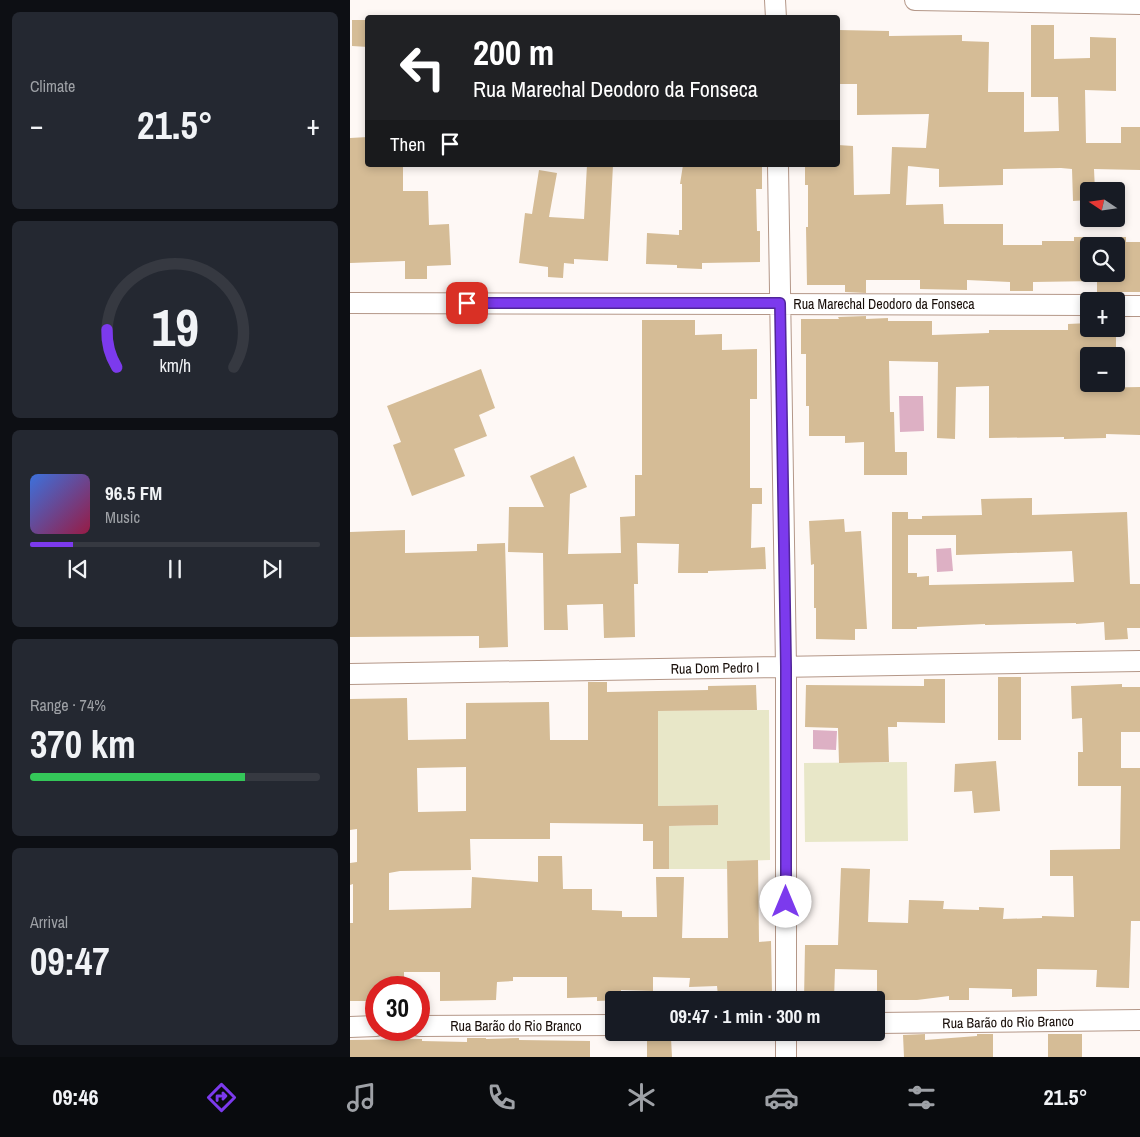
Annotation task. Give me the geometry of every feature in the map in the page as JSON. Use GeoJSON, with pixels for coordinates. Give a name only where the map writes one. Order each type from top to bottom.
{"type":"FeatureCollection","features":[{"type":"Feature","properties":{"kind":"street"},"geometry":{"type":"LineString","coordinates":[[775,0],[776,15]]}},
{"type":"Feature","properties":{"kind":"street"},"geometry":{"type":"LineString","coordinates":[[915,0],[1140,4]]}},
{"type":"Feature","properties":{"kind":"street"},"geometry":{"type":"LineString","coordinates":[[778,167],[786,667],[786,991]]}},
{"type":"Feature","properties":{"kind":"street","name":"Rua Marechal Deodoro da Fonseca"},"geometry":{"type":"LineString","coordinates":[[350,303],[1080,305]]}},
{"type":"Feature","properties":{"kind":"street"},"geometry":{"type":"LineString","coordinates":[[1125,306],[1140,306]]}},
{"type":"Feature","properties":{"kind":"street","name":"Rua Dom Pedro I"},"geometry":{"type":"LineString","coordinates":[[350,674],[1140,661]]}},
{"type":"Feature","properties":{"kind":"street","name":"Rua Barão do Rio Branco"},"geometry":{"type":"LineString","coordinates":[[885,1024],[1140,1020]]}},
{"type":"Feature","properties":{"kind":"street","name":"Rua Barão do Rio Branco"},"geometry":{"type":"LineString","coordinates":[[430,1026],[605,1025]]}},
{"type":"Feature","properties":{"kind":"street"},"geometry":{"type":"LineString","coordinates":[[350,1026],[365,1026]]}},
{"type":"Feature","properties":{"kind":"street"},"geometry":{"type":"LineString","coordinates":[[786,1041],[786,1057]]}},
{"type":"Feature","properties":{"kind":"green space"},"geometry":{"type":"Polygon","coordinates":[[[769,710],[770,860],[727,861],[727,869],[669,869],[669,826],[718,825],[718,805],[658,806],[658,711],[769,710]]]}},
{"type":"Feature","properties":{"kind":"green space"},"geometry":{"type":"Polygon","coordinates":[[[907,762],[908,841],[805,842],[804,763],[907,762]]]}},
{"type":"Feature","properties":{"kind":"shaded area"},"geometry":{"type":"Polygon","coordinates":[[[899,396],[923,396],[924,431],[900,432],[899,396]]]}},
{"type":"Feature","properties":{"kind":"shaded area"},"geometry":{"type":"Polygon","coordinates":[[[951,548],[953,571],[937,572],[936,549],[951,548]]]}},
{"type":"Feature","properties":{"kind":"shaded area"},"geometry":{"type":"Polygon","coordinates":[[[813,730],[837,731],[836,750],[813,749],[813,730]]]}},
{"type":"Feature","properties":{"kind":"building"},"geometry":{"type":"Polygon","coordinates":[[[352,20],[365,20],[365,47],[352,46],[352,20]]]}},
{"type":"Feature","properties":{"kind":"building"},"geometry":{"type":"Polygon","coordinates":[[[1031,25],[1054,25],[1054,59],[1090,58],[1090,37],[1116,38],[1116,91],[1085,90],[1086,143],[1121,143],[1121,127],[1140,127],[1140,170],[1094,169],[1095,182],[1080,182],[1080,201],[1073,201],[1072,169],[1003,169],[1003,185],[939,187],[939,169],[908,166],[906,205],[943,204],[944,224],[1003,224],[1003,245],[1042,245],[1042,241],[1074,241],[1074,237],[1080,237],[1080,281],[1033,282],[1033,291],[1010,291],[1010,282],[967,280],[967,290],[920,289],[920,280],[866,280],[866,293],[845,292],[845,285],[807,285],[806,227],[808,227],[808,185],[805,185],[805,167],[840,167],[840,145],[853,146],[854,195],[890,194],[892,147],[926,148],[929,114],[857,115],[857,84],[840,84],[840,30],[889,31],[889,36],[962,35],[962,41],[989,42],[988,92],[1024,92],[1024,132],[1059,131],[1058,97],[1031,97],[1031,25]]]}},
{"type":"Feature","properties":{"kind":"building"},"geometry":{"type":"Polygon","coordinates":[[[365,137],[365,167],[403,167],[403,191],[428,191],[429,225],[449,224],[451,265],[427,266],[427,279],[405,279],[405,261],[350,263],[350,138],[365,137]]]}},
{"type":"Feature","properties":{"kind":"building"},"geometry":{"type":"Polygon","coordinates":[[[587,167],[613,167],[608,261],[574,259],[574,264],[564,263],[563,278],[548,277],[548,267],[519,263],[525,213],[532,214],[539,170],[557,173],[549,217],[584,219],[587,167]]]}},
{"type":"Feature","properties":{"kind":"building"},"geometry":{"type":"Polygon","coordinates":[[[683,167],[762,167],[762,189],[756,189],[757,231],[760,231],[760,262],[702,263],[702,269],[677,268],[677,265],[646,264],[647,233],[679,235],[679,230],[682,230],[682,184],[680,184],[683,167]]]}},
{"type":"Feature","properties":{"kind":"building"},"geometry":{"type":"Polygon","coordinates":[[[1125,237],[1126,242],[1140,242],[1140,292],[1097,292],[1097,282],[1125,282],[1125,237]]]}},
{"type":"Feature","properties":{"kind":"building"},"geometry":{"type":"Polygon","coordinates":[[[866,316],[866,319],[888,318],[888,321],[932,321],[932,335],[989,333],[989,330],[1068,330],[1068,324],[1080,323],[1080,337],[1116,337],[1116,347],[1080,347],[1080,392],[1125,392],[1125,387],[1140,387],[1140,435],[1106,434],[1106,438],[1064,439],[1064,437],[989,438],[989,386],[956,387],[955,439],[937,438],[938,362],[889,361],[890,412],[894,412],[895,452],[907,452],[907,475],[864,475],[864,442],[845,443],[845,436],[809,436],[809,406],[806,406],[806,354],[801,354],[801,319],[839,319],[838,317],[866,316]]]}},
{"type":"Feature","properties":{"kind":"building"},"geometry":{"type":"Polygon","coordinates":[[[642,320],[695,320],[695,335],[722,334],[722,350],[757,349],[757,399],[750,399],[750,488],[762,488],[762,504],[752,504],[751,548],[765,547],[766,569],[678,573],[679,544],[637,543],[638,584],[634,584],[635,637],[604,638],[603,604],[567,605],[568,630],[544,630],[543,553],[508,552],[509,507],[544,507],[530,476],[574,456],[587,487],[570,494],[568,554],[621,553],[620,517],[635,516],[635,475],[642,475],[642,320]]]}},
{"type":"Feature","properties":{"kind":"building"},"geometry":{"type":"Polygon","coordinates":[[[481,369],[495,408],[479,415],[487,436],[454,449],[465,476],[412,496],[393,445],[401,442],[387,406],[481,369]]]}},
{"type":"Feature","properties":{"kind":"building"},"geometry":{"type":"Polygon","coordinates":[[[1032,498],[1032,515],[1127,512],[1130,584],[1140,584],[1140,628],[1127,628],[1128,639],[1105,640],[1104,622],[1076,624],[985,624],[892,629],[892,512],[908,512],[908,519],[922,519],[922,516],[982,515],[981,499],[1032,498]],[[908,535],[908,573],[917,573],[917,577],[929,576],[929,585],[1074,582],[1072,551],[956,555],[956,535],[908,535]]]}},
{"type":"Feature","properties":{"kind":"building"},"geometry":{"type":"Polygon","coordinates":[[[844,519],[845,532],[861,531],[867,629],[855,629],[855,640],[816,639],[814,564],[811,565],[809,521],[844,519]]]}},
{"type":"Feature","properties":{"kind":"building"},"geometry":{"type":"Polygon","coordinates":[[[405,530],[405,553],[477,551],[477,544],[505,543],[508,647],[479,648],[479,636],[350,637],[350,532],[405,530]]]}},
{"type":"Feature","properties":{"kind":"building"},"geometry":{"type":"Polygon","coordinates":[[[998,677],[1021,677],[1021,740],[998,740],[998,677]]]}},
{"type":"Feature","properties":{"kind":"building"},"geometry":{"type":"Polygon","coordinates":[[[924,679],[945,679],[945,723],[897,722],[897,727],[888,727],[889,762],[839,763],[838,728],[805,727],[806,685],[924,686],[924,679]]]}},
{"type":"Feature","properties":{"kind":"building"},"geometry":{"type":"Polygon","coordinates":[[[588,682],[607,682],[607,692],[708,690],[708,686],[756,685],[757,710],[658,711],[658,806],[718,805],[718,825],[669,826],[669,869],[653,869],[653,841],[643,841],[643,824],[550,823],[550,839],[470,839],[471,870],[400,871],[389,873],[389,910],[471,908],[472,877],[538,882],[538,856],[562,856],[563,889],[592,889],[592,910],[622,911],[622,917],[657,917],[656,877],[684,877],[682,938],[728,938],[727,861],[758,860],[759,942],[771,941],[772,991],[718,991],[717,986],[689,987],[690,978],[653,977],[653,991],[605,991],[605,1001],[597,1001],[597,997],[567,998],[567,977],[513,977],[513,981],[497,982],[496,1000],[440,1001],[440,972],[404,972],[404,976],[365,976],[365,1001],[350,1001],[350,923],[353,923],[353,884],[350,885],[350,863],[357,862],[357,829],[350,830],[350,699],[407,698],[408,740],[466,739],[466,703],[549,702],[550,740],[588,740],[588,682]],[[466,767],[417,768],[418,812],[466,811],[466,767]]]}},
{"type":"Feature","properties":{"kind":"building"},"geometry":{"type":"Polygon","coordinates":[[[1122,684],[1122,687],[1140,687],[1140,732],[1121,732],[1121,768],[1140,768],[1140,921],[1131,921],[1129,988],[1096,987],[1097,970],[1037,969],[1037,996],[1012,997],[1012,989],[969,988],[969,1000],[949,1000],[949,996],[917,1000],[885,1000],[885,991],[877,991],[877,970],[835,969],[834,991],[804,991],[805,945],[838,945],[841,868],[870,869],[868,922],[908,923],[909,900],[944,901],[943,909],[979,910],[979,907],[1004,908],[1003,919],[1042,918],[1042,916],[1074,917],[1073,876],[1050,876],[1050,850],[1120,849],[1121,786],[1078,786],[1078,752],[1083,752],[1082,718],[1072,719],[1071,686],[1122,684]]]}},
{"type":"Feature","properties":{"kind":"building"},"geometry":{"type":"Polygon","coordinates":[[[996,761],[1000,811],[974,813],[972,791],[954,792],[955,764],[996,761]]]}},
{"type":"Feature","properties":{"kind":"building"},"geometry":{"type":"Polygon","coordinates":[[[925,1034],[925,1040],[993,1034],[993,1057],[904,1057],[903,1035],[925,1034]]]}},
{"type":"Feature","properties":{"kind":"building"},"geometry":{"type":"Polygon","coordinates":[[[1048,1034],[1082,1034],[1082,1057],[1048,1057],[1048,1034]]]}},
{"type":"Feature","properties":{"kind":"building"},"geometry":{"type":"Polygon","coordinates":[[[467,1038],[590,1041],[590,1057],[350,1057],[350,1040],[467,1042],[467,1038]]]}},
{"type":"Feature","properties":{"kind":"building"},"geometry":{"type":"Polygon","coordinates":[[[647,1041],[671,1041],[672,1057],[647,1057],[647,1041]]]}},
{"type":"Feature","properties":{"kind":"route"},"geometry":{"type":"LineString","coordinates":[[467,303],[780,303],[786,667],[786,902]]}}]}
